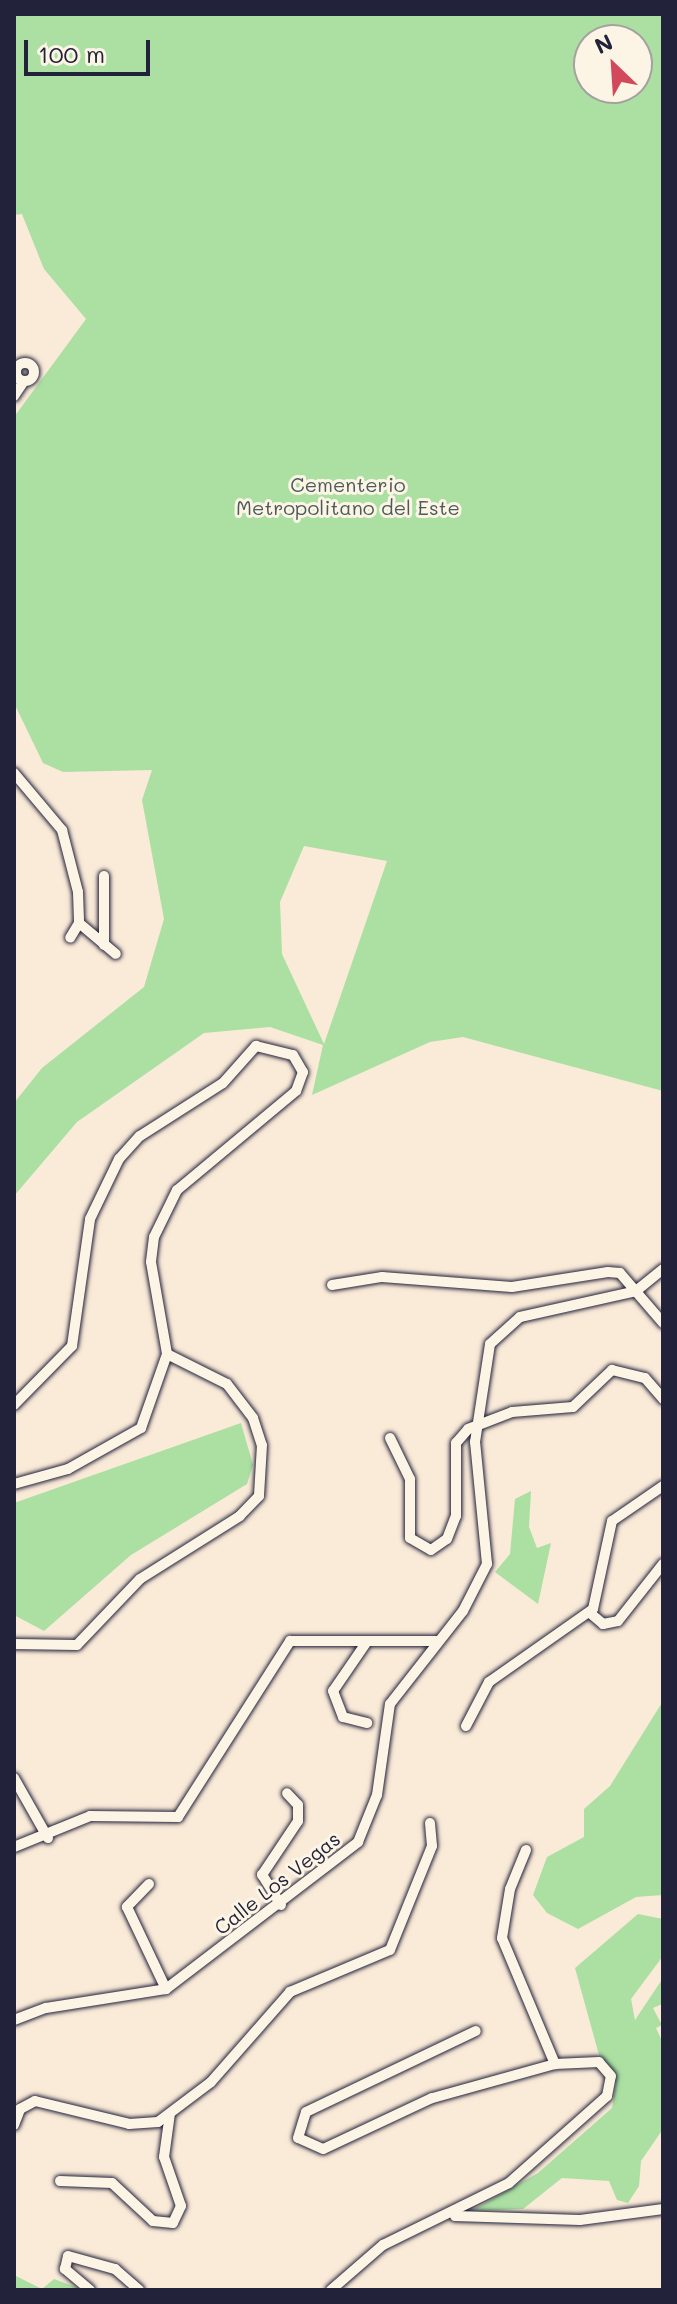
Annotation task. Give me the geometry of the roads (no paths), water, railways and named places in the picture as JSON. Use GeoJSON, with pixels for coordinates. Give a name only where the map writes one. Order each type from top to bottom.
{"type":"FeatureCollection","features":[{"type":"Feature","properties":{"kind":"street"},"geometry":{"type":"LineString","coordinates":[[14,396],[24,381]]}},
{"type":"Feature","properties":{"kind":"street"},"geometry":{"type":"LineString","coordinates":[[14,773],[62,830],[79,923],[116,954]]}},
{"type":"Feature","properties":{"kind":"street"},"geometry":{"type":"LineString","coordinates":[[104,876],[104,945]]}},
{"type":"Feature","properties":{"kind":"street"},"geometry":{"type":"LineString","coordinates":[[70,938],[79,923]]}},
{"type":"Feature","properties":{"kind":"street"},"geometry":{"type":"LineString","coordinates":[[14,1405],[72,1346],[90,1219],[119,1159],[140,1136],[223,1083],[243,1055],[256,1046],[277,1047],[303,1072],[296,1091],[177,1190],[154,1237],[152,1302],[167,1354],[141,1428],[68,1469],[14,1484]]}},
{"type":"Feature","properties":{"kind":"street"},"geometry":{"type":"LineString","coordinates":[[636,1291],[663,1269]]}},
{"type":"Feature","properties":{"kind":"street"},"geometry":{"type":"LineString","coordinates":[[332,1285],[382,1277],[512,1287],[608,1272],[620,1273],[663,1323]]}},
{"type":"Feature","properties":{"kind":"street","name":"Calle Los Vegas"},"geometry":{"type":"LineString","coordinates":[[14,2020],[46,2008],[166,1989],[281,1905],[358,1842],[377,1795],[390,1704],[436,1641],[463,1611],[487,1564],[478,1424],[485,1358],[504,1326],[636,1291]]}},
{"type":"Feature","properties":{"kind":"street"},"geometry":{"type":"LineString","coordinates":[[14,1644],[77,1645],[140,1579],[259,1496],[262,1445],[243,1398],[167,1354]]}},
{"type":"Feature","properties":{"kind":"street"},"geometry":{"type":"LineString","coordinates":[[390,1438],[410,1479],[410,1538],[431,1550],[447,1539],[456,1516],[459,1435],[478,1424],[573,1407],[612,1370],[645,1378],[663,1399]]}},
{"type":"Feature","properties":{"kind":"street"},"geometry":{"type":"LineString","coordinates":[[466,1726],[489,1682],[590,1613],[612,1521],[663,1486]]}},
{"type":"Feature","properties":{"kind":"street"},"geometry":{"type":"LineString","coordinates":[[590,1613],[603,1624],[618,1621],[663,1564]]}},
{"type":"Feature","properties":{"kind":"street"},"geometry":{"type":"LineString","coordinates":[[14,1847],[48,1838],[104,1814],[178,1817],[280,1647],[301,1639],[366,1643],[412,1636],[436,1641]]}},
{"type":"Feature","properties":{"kind":"street"},"geometry":{"type":"LineString","coordinates":[[366,1643],[333,1691],[343,1717],[367,1723]]}},
{"type":"Feature","properties":{"kind":"street"},"geometry":{"type":"LineString","coordinates":[[14,1778],[48,1838]]}},
{"type":"Feature","properties":{"kind":"street"},"geometry":{"type":"LineString","coordinates":[[281,1905],[262,1875],[298,1821],[298,1805],[287,1793]]}},
{"type":"Feature","properties":{"kind":"street"},"geometry":{"type":"LineString","coordinates":[[14,2125],[20,2109],[35,2101],[129,2124],[147,2125],[170,2113],[211,2082],[290,1992],[390,1950],[432,1846],[430,1823]]}},
{"type":"Feature","properties":{"kind":"street"},"geometry":{"type":"LineString","coordinates":[[526,1850],[502,1938],[555,2064]]}},
{"type":"Feature","properties":{"kind":"street"},"geometry":{"type":"LineString","coordinates":[[149,1884],[127,1907],[166,1989]]}},
{"type":"Feature","properties":{"kind":"street"},"geometry":{"type":"LineString","coordinates":[[331,2290],[383,2245],[453,2216],[509,2183],[598,2110],[611,2083],[607,2068],[588,2061],[555,2064],[432,2098],[323,2149],[298,2138],[306,2112],[476,2031]]}},
{"type":"Feature","properties":{"kind":"street"},"geometry":{"type":"LineString","coordinates":[[60,2181],[112,2183],[153,2221],[173,2223],[181,2206],[164,2157],[170,2113]]}},
{"type":"Feature","properties":{"kind":"street"},"geometry":{"type":"LineString","coordinates":[[453,2216],[580,2220],[663,2209]]}},
{"type":"Feature","properties":{"kind":"street"},"geometry":{"type":"LineString","coordinates":[[90,2290],[65,2269],[68,2256],[115,2269],[139,2290]]}},
{"type":"Feature","properties":{"kind":"park label","name":"Cementerio Metropolitano del Este"},"geometry":{"type":"Point","coordinates":[348,496]}}]}
